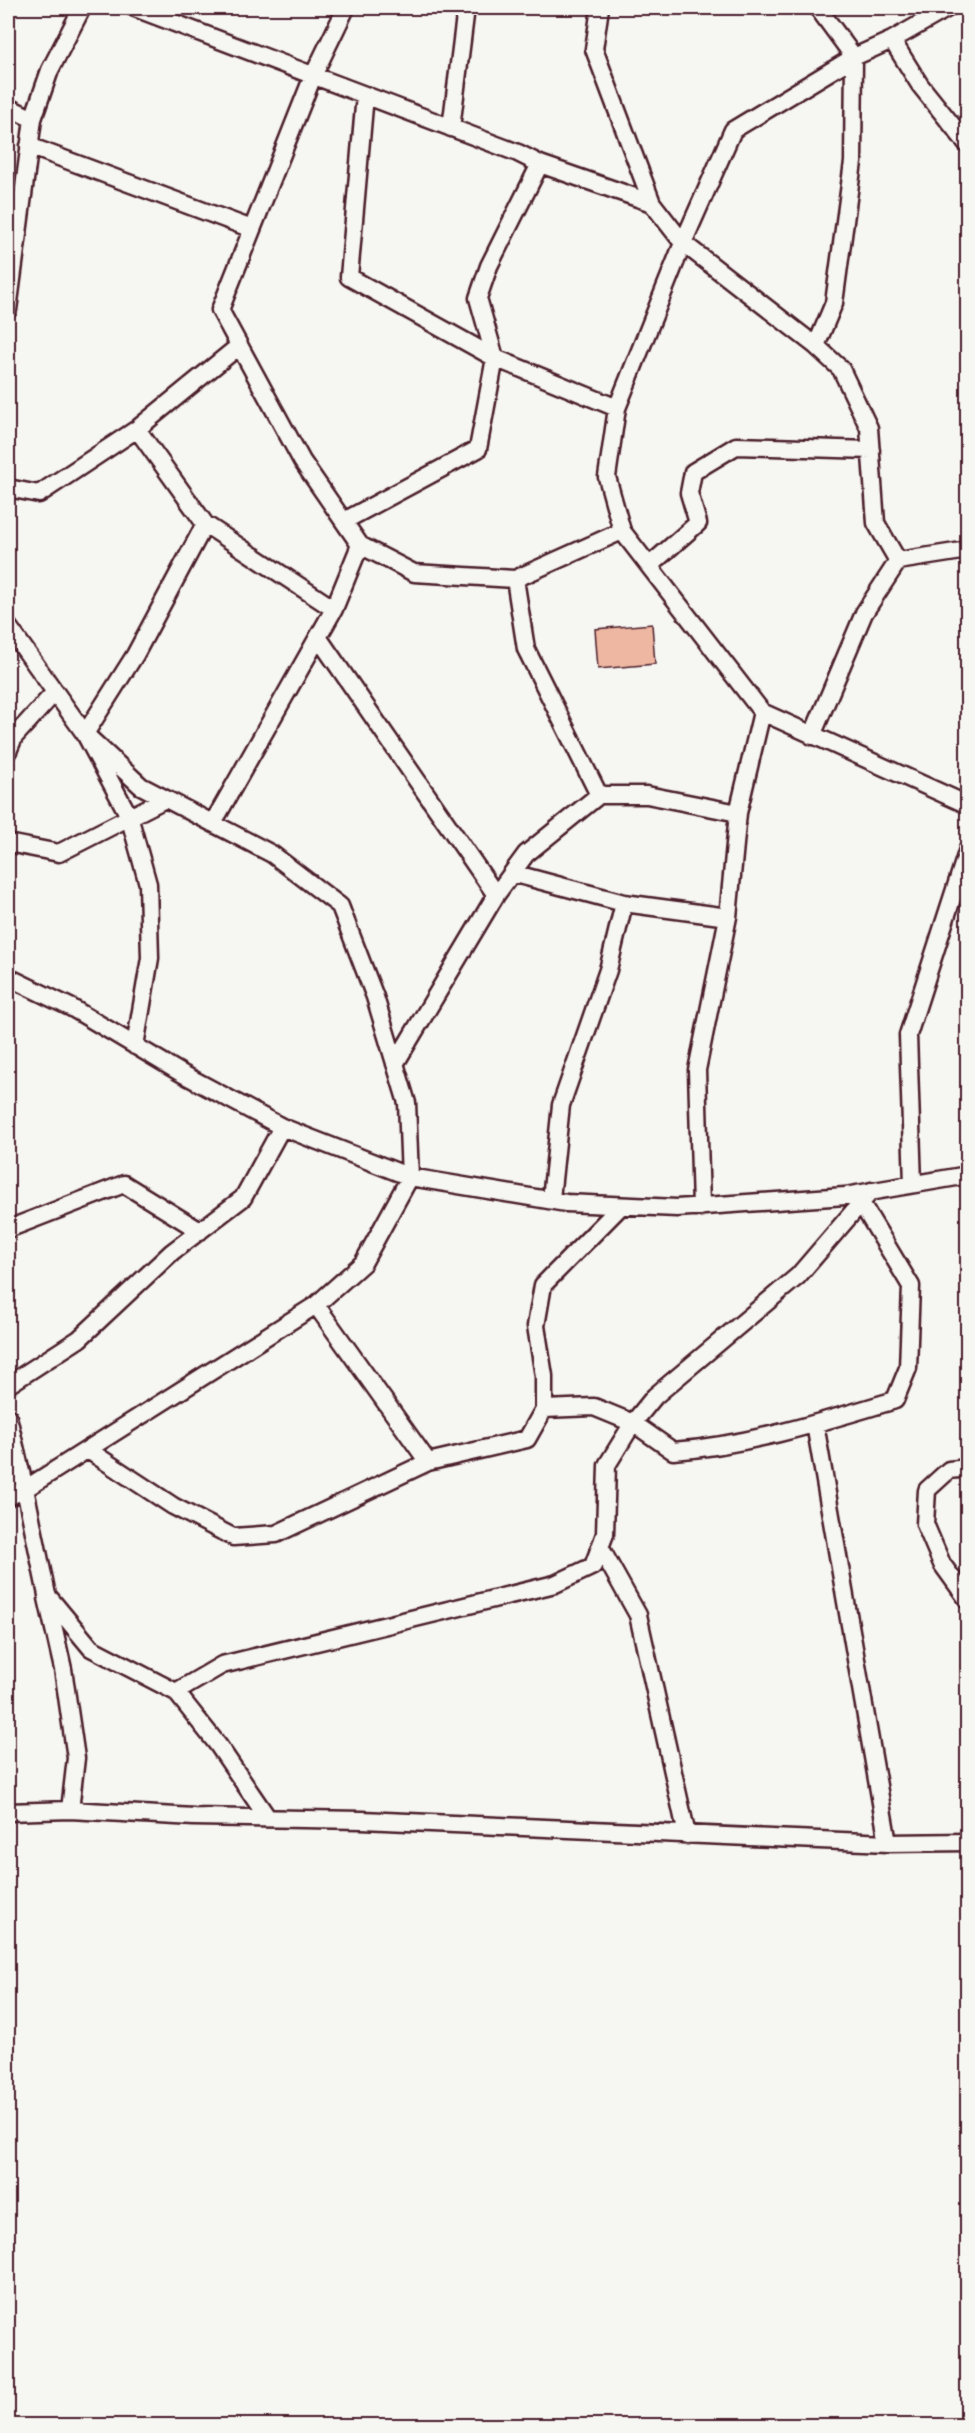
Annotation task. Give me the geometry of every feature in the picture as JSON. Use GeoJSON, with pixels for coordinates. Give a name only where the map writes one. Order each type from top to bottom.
{"type":"FeatureCollection","features":[{"type":"Feature","properties":{"kind":"street"},"geometry":{"type":"LineString","coordinates":[[8,302],[33,119],[50,70],[82,8]]}},
{"type":"Feature","properties":{"kind":"street"},"geometry":{"type":"LineString","coordinates":[[135,8],[540,164],[652,203]]}},
{"type":"Feature","properties":{"kind":"street"},"geometry":{"type":"LineString","coordinates":[[346,8],[313,76],[220,310],[302,461],[360,545],[414,573],[515,579],[622,531]]}},
{"type":"Feature","properties":{"kind":"street"},"geometry":{"type":"LineString","coordinates":[[451,128],[466,8]]}},
{"type":"Feature","properties":{"kind":"street"},"geometry":{"type":"LineString","coordinates":[[600,8],[594,49],[652,203],[682,243],[816,346],[841,369],[869,428],[876,523],[898,561]]}},
{"type":"Feature","properties":{"kind":"street"},"geometry":{"type":"LineString","coordinates":[[816,346],[834,303],[851,174],[854,57],[818,8]]}},
{"type":"Feature","properties":{"kind":"street"},"geometry":{"type":"LineString","coordinates":[[948,8],[892,40],[854,57],[733,130],[682,243],[617,408],[607,477],[622,531],[762,712],[968,805]]}},
{"type":"Feature","properties":{"kind":"street"},"geometry":{"type":"LineString","coordinates":[[892,40],[920,86],[968,145]]}},
{"type":"Feature","properties":{"kind":"street"},"geometry":{"type":"LineString","coordinates":[[365,95],[349,277],[495,358],[617,408]]}},
{"type":"Feature","properties":{"kind":"street"},"geometry":{"type":"LineString","coordinates":[[8,107],[33,119]]}},
{"type":"Feature","properties":{"kind":"street"},"geometry":{"type":"LineString","coordinates":[[29,146],[252,229]]}},
{"type":"Feature","properties":{"kind":"street"},"geometry":{"type":"LineString","coordinates":[[344,521],[478,448],[495,358],[478,298],[489,266],[540,164]]}},
{"type":"Feature","properties":{"kind":"street"},"geometry":{"type":"LineString","coordinates":[[8,488],[39,494],[137,429],[239,346]]}},
{"type":"Feature","properties":{"kind":"street"},"geometry":{"type":"LineString","coordinates":[[137,429],[205,524],[334,609]]}},
{"type":"Feature","properties":{"kind":"street"},"geometry":{"type":"LineString","coordinates":[[649,567],[698,523],[689,493],[693,472],[736,446],[871,450]]}},
{"type":"Feature","properties":{"kind":"street"},"geometry":{"type":"LineString","coordinates":[[85,734],[135,654],[205,524]]}},
{"type":"Feature","properties":{"kind":"street"},"geometry":{"type":"LineString","coordinates":[[213,824],[334,609],[360,545]]}},
{"type":"Feature","properties":{"kind":"street"},"geometry":{"type":"LineString","coordinates":[[812,736],[864,612],[898,561],[968,550]]}},
{"type":"Feature","properties":{"kind":"street"},"geometry":{"type":"LineString","coordinates":[[515,579],[526,649],[599,795]]}},
{"type":"Feature","properties":{"kind":"street"},"geometry":{"type":"LineString","coordinates":[[8,626],[85,734],[129,816],[148,884],[150,958],[135,1046]]}},
{"type":"Feature","properties":{"kind":"street"},"geometry":{"type":"LineString","coordinates":[[318,637],[496,895]]}},
{"type":"Feature","properties":{"kind":"street"},"geometry":{"type":"LineString","coordinates":[[8,751],[14,737],[55,692]]}},
{"type":"Feature","properties":{"kind":"street"},"geometry":{"type":"LineString","coordinates":[[701,1207],[697,1070],[728,917],[738,813],[762,712]]}},
{"type":"Feature","properties":{"kind":"street"},"geometry":{"type":"LineString","coordinates":[[8,1497],[88,1450],[316,1305],[363,1263],[410,1177],[407,1103],[375,997],[340,906],[272,854],[141,786],[85,734]]}},
{"type":"Feature","properties":{"kind":"street"},"geometry":{"type":"LineString","coordinates":[[395,1064],[496,895],[526,854],[599,795],[647,795],[738,813]]}},
{"type":"Feature","properties":{"kind":"street"},"geometry":{"type":"LineString","coordinates":[[8,843],[59,853],[165,799]]}},
{"type":"Feature","properties":{"kind":"street"},"geometry":{"type":"LineString","coordinates":[[913,1184],[908,1035],[968,849]]}},
{"type":"Feature","properties":{"kind":"street"},"geometry":{"type":"LineString","coordinates":[[512,873],[624,903],[728,917]]}},
{"type":"Feature","properties":{"kind":"street"},"geometry":{"type":"LineString","coordinates":[[551,1199],[561,1105],[608,970],[624,903]]}},
{"type":"Feature","properties":{"kind":"street"},"geometry":{"type":"LineString","coordinates":[[8,977],[72,1008],[181,1073],[282,1127],[410,1177],[566,1203],[677,1209],[845,1196],[866,1197],[913,1184],[968,1174]]}},
{"type":"Feature","properties":{"kind":"street"},"geometry":{"type":"LineString","coordinates":[[8,1385],[79,1339],[172,1252],[243,1198],[282,1127]]}},
{"type":"Feature","properties":{"kind":"street"},"geometry":{"type":"LineString","coordinates":[[8,1229],[124,1184],[200,1231]]}},
{"type":"Feature","properties":{"kind":"street"},"geometry":{"type":"LineString","coordinates":[[176,1692],[222,1665],[555,1584],[593,1566],[605,1534],[607,1465],[633,1423],[656,1396],[798,1276],[866,1197]]}},
{"type":"Feature","properties":{"kind":"street"},"geometry":{"type":"LineString","coordinates":[[544,1408],[594,1407],[633,1423],[673,1451],[716,1448],[816,1424],[895,1400],[908,1368],[911,1286],[866,1197]]}},
{"type":"Feature","properties":{"kind":"street"},"geometry":{"type":"LineString","coordinates":[[88,1450],[173,1506],[233,1537],[276,1534],[428,1462],[527,1439],[544,1408],[544,1376],[536,1326],[543,1286],[621,1206]]}},
{"type":"Feature","properties":{"kind":"street"},"geometry":{"type":"LineString","coordinates":[[316,1305],[428,1462]]}},
{"type":"Feature","properties":{"kind":"street"},"geometry":{"type":"LineString","coordinates":[[8,1417],[63,1669],[76,1758],[70,1810]]}},
{"type":"Feature","properties":{"kind":"street"},"geometry":{"type":"LineString","coordinates":[[816,1424],[888,1843]]}},
{"type":"Feature","properties":{"kind":"street"},"geometry":{"type":"LineString","coordinates":[[968,1468],[949,1470],[927,1490],[925,1524],[942,1564],[968,1600]]}},
{"type":"Feature","properties":{"kind":"street"},"geometry":{"type":"LineString","coordinates":[[600,1547],[638,1615],[687,1835]]}},
{"type":"Feature","properties":{"kind":"street"},"geometry":{"type":"LineString","coordinates":[[46,1595],[91,1648],[176,1692],[218,1744],[267,1817]]}},
{"type":"Feature","properties":{"kind":"street"},"geometry":{"type":"LineString","coordinates":[[8,1812],[70,1810],[194,1817],[267,1817],[888,1843],[968,1842]]}},
{"type":"Feature","properties":{"kind":"building"},"geometry":{"type":"Polygon","coordinates":[[[652,624],[655,664],[598,669],[595,629],[652,624]]]}}]}
